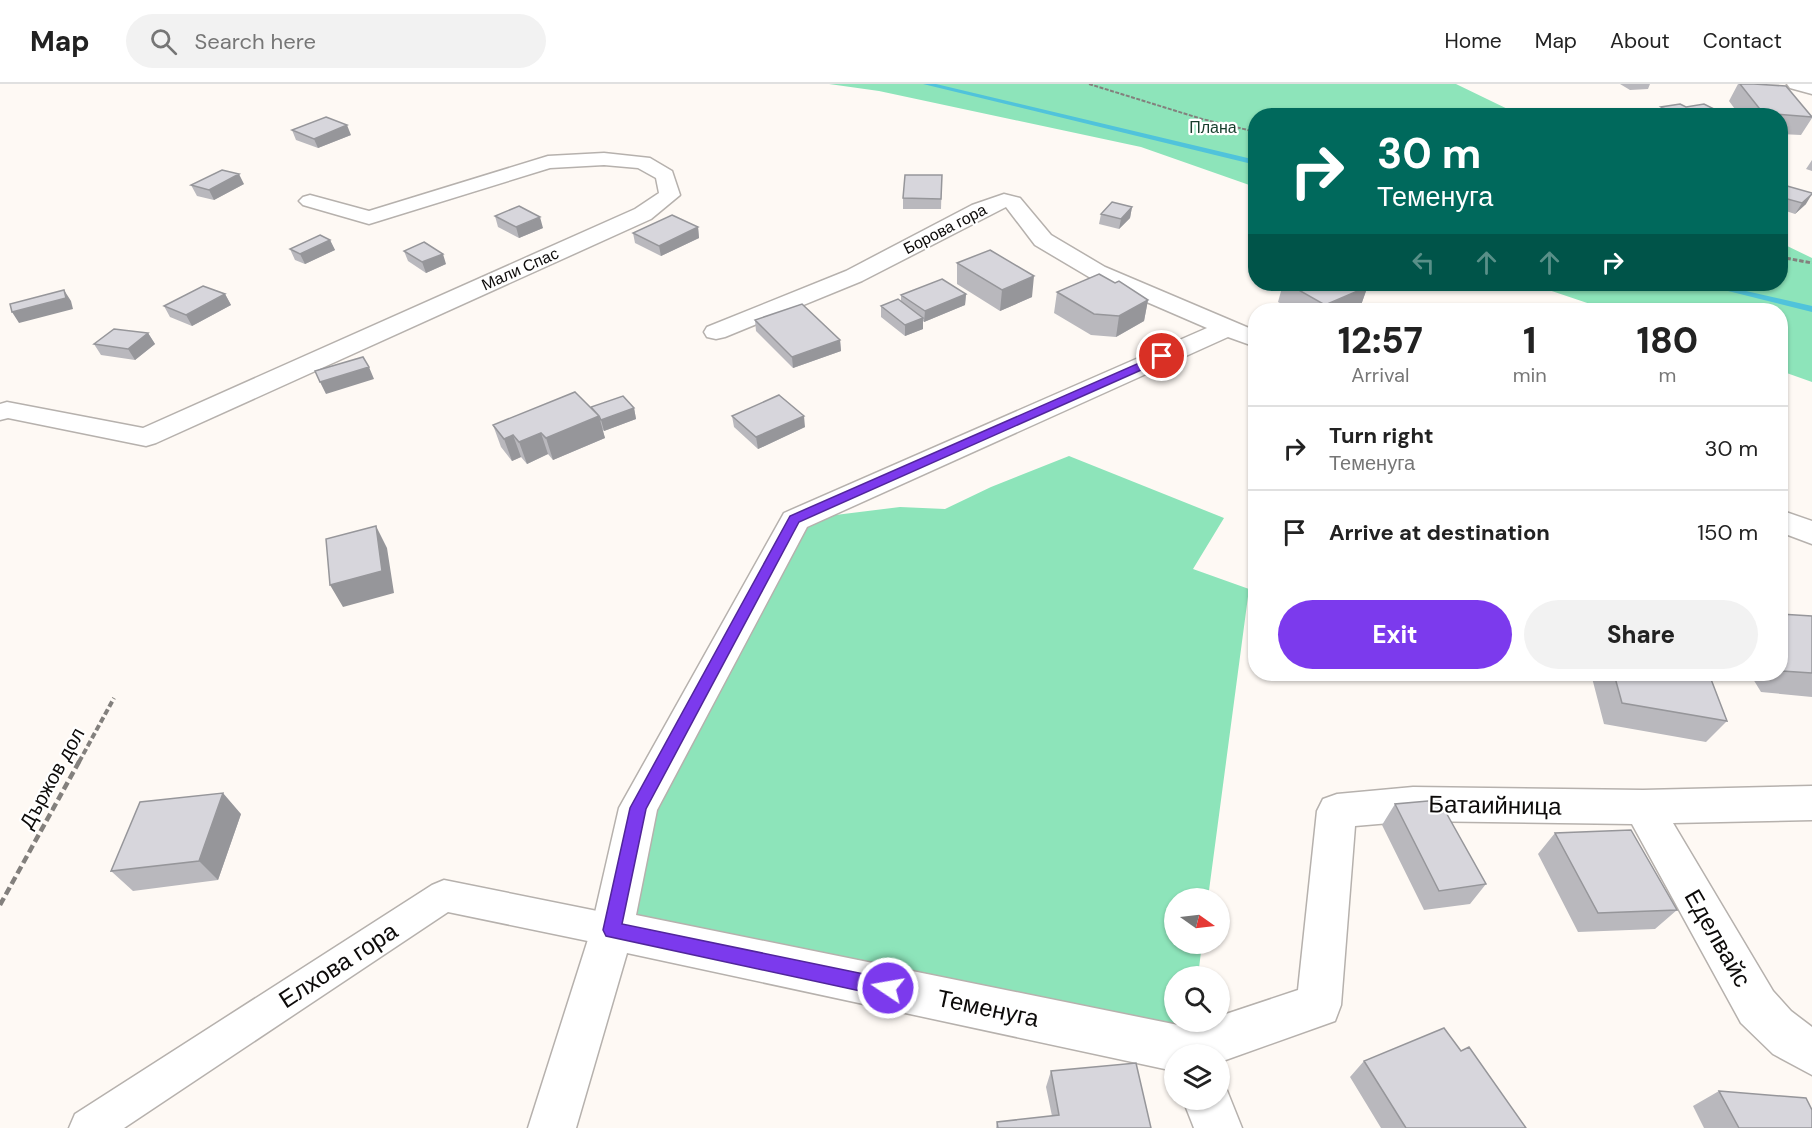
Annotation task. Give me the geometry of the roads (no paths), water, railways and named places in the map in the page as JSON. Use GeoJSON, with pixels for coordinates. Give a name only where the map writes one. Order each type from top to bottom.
{"type":"FeatureCollection","features":[{"type":"Feature","properties":{"kind":"street"},"geometry":{"type":"LineString","coordinates":[[1796,84],[1812,89]]}},
{"type":"Feature","properties":{"kind":"street","name":"Мали Спас"},"geometry":{"type":"LineString","coordinates":[[0,412],[7,411],[146,437],[643,214],[670,195],[665,176],[643,162],[604,159],[548,162],[369,218],[310,201]]}},
{"type":"Feature","properties":{"kind":"street","name":"Борова гора"},"geometry":{"type":"LineString","coordinates":[[716,332],[854,276],[980,210],[1004,200],[1013,202],[1043,240],[1097,272],[1248,337]]}},
{"type":"Feature","properties":{"kind":"street"},"geometry":{"type":"LineString","coordinates":[[552,1128],[612,930],[638,808],[795,519],[1227,328]]}},
{"type":"Feature","properties":{"kind":"street"},"geometry":{"type":"LineString","coordinates":[[1788,523],[1812,533]]}},
{"type":"Feature","properties":{"kind":"street","name":"Батаийница"},"geometry":{"type":"LineString","coordinates":[[1211,1044],[1319,1005],[1337,811],[1413,804],[1643,807],[1812,803]]}},
{"type":"Feature","properties":{"kind":"street","name":"Еделвайс"},"geometry":{"type":"LineString","coordinates":[[1643,807],[1757,1007],[1790,1041],[1812,1052]]}},
{"type":"Feature","properties":{"kind":"street","name":"Теменуга"},"geometry":{"type":"LineString","coordinates":[[612,930],[1164,1047]]}},
{"type":"Feature","properties":{"kind":"street"},"geometry":{"type":"LineString","coordinates":[[1211,1110],[1218,1128]]}},
{"type":"Feature","properties":{"kind":"lane","name":"Елхова гора"},"geometry":{"type":"LineString","coordinates":[[88,1128],[444,896],[612,930]]}},
{"type":"Feature","properties":{"kind":"waterway"},"geometry":{"type":"LineString","coordinates":[[927,84],[1248,161]]}},
{"type":"Feature","properties":{"kind":"waterway"},"geometry":{"type":"LineString","coordinates":[[1735,291],[1786,303]]}},
{"type":"Feature","properties":{"kind":"waterway"},"geometry":{"type":"LineString","coordinates":[[1788,303],[1812,309]]}},
{"type":"Feature","properties":{"kind":"park label","name":"Плана"},"geometry":{"type":"Point","coordinates":[1213,127]}}]}
